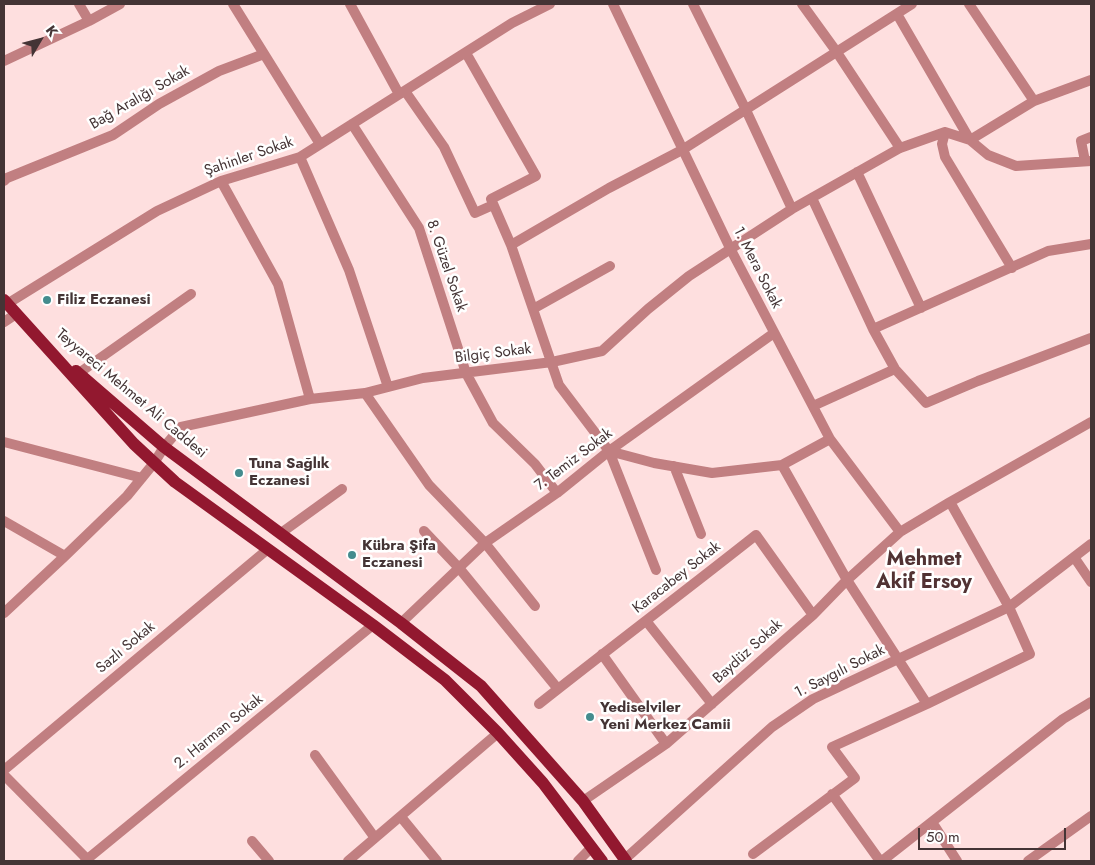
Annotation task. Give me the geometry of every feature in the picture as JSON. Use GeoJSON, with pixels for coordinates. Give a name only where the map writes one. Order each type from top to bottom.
{"type":"FeatureCollection","features":[{"type":"Feature","properties":{"kind":"main road","name":"Teyyareci Mehmet Ali Caddesi"},"geometry":{"type":"LineString","coordinates":[[5,302],[134,444],[175,482],[445,680],[498,733],[543,783],[602,861]]}},
{"type":"Feature","properties":{"kind":"main road","name":"Teyyareci Mehmet Ali Caddesi"},"geometry":{"type":"LineString","coordinates":[[33,333],[164,447],[402,622],[481,686],[583,801],[626,860]]}},
{"type":"Feature","properties":{"kind":"street"},"geometry":{"type":"LineString","coordinates":[[79,4],[88,21]]}},
{"type":"Feature","properties":{"kind":"street"},"geometry":{"type":"LineString","coordinates":[[4,60],[120,4]]}},
{"type":"Feature","properties":{"kind":"street"},"geometry":{"type":"LineString","coordinates":[[233,4],[320,144]]}},
{"type":"Feature","properties":{"kind":"street"},"geometry":{"type":"LineString","coordinates":[[350,4],[402,92],[444,147],[475,212],[536,176],[466,53]]}},
{"type":"Feature","properties":{"kind":"street","name":"Şahinler Sokak"},"geometry":{"type":"LineString","coordinates":[[5,302],[157,211],[221,181],[300,157],[512,23],[550,4]]}},
{"type":"Feature","properties":{"kind":"street","name":"1. Mera Sokak"},"geometry":{"type":"LineString","coordinates":[[613,4],[730,250],[812,406],[830,439],[900,532]]}},
{"type":"Feature","properties":{"kind":"street"},"geometry":{"type":"LineString","coordinates":[[693,4],[746,110],[792,209]]}},
{"type":"Feature","properties":{"kind":"street"},"geometry":{"type":"LineString","coordinates":[[802,4],[900,148]]}},
{"type":"Feature","properties":{"kind":"street"},"geometry":{"type":"LineString","coordinates":[[511,245],[609,188],[682,150],[912,4]]}},
{"type":"Feature","properties":{"kind":"street"},"geometry":{"type":"LineString","coordinates":[[969,4],[1034,101]]}},
{"type":"Feature","properties":{"kind":"street"},"geometry":{"type":"LineString","coordinates":[[897,14],[970,140],[988,155],[1016,166],[1088,161],[1081,141],[1091,137]]}},
{"type":"Feature","properties":{"kind":"street","name":"Bağ Aralığı Sokak"},"geometry":{"type":"LineString","coordinates":[[4,181],[7,178],[113,134],[159,104],[219,71],[264,54]]}},
{"type":"Feature","properties":{"kind":"street"},"geometry":{"type":"LineString","coordinates":[[1012,268],[945,157],[942,144],[945,132],[970,140],[1034,101],[1091,80]]}},
{"type":"Feature","properties":{"kind":"street","name":"8. Güzel Sokak"},"geometry":{"type":"LineString","coordinates":[[352,124],[419,228],[466,373],[493,423],[535,464],[557,493]]}},
{"type":"Feature","properties":{"kind":"street","name":"Bilgiç Sokak"},"geometry":{"type":"LineString","coordinates":[[4,613],[127,496],[181,427],[310,399],[365,393],[423,378],[552,362],[602,351],[648,308],[689,276],[792,209],[900,148],[945,132]]}},
{"type":"Feature","properties":{"kind":"street"},"geometry":{"type":"LineString","coordinates":[[300,157],[349,270],[388,387]]}},
{"type":"Feature","properties":{"kind":"street"},"geometry":{"type":"LineString","coordinates":[[857,172],[921,308]]}},
{"type":"Feature","properties":{"kind":"street"},"geometry":{"type":"LineString","coordinates":[[221,181],[278,284],[310,399]]}},
{"type":"Feature","properties":{"kind":"street"},"geometry":{"type":"LineString","coordinates":[[812,198],[873,329],[895,370],[926,403],[1091,338]]}},
{"type":"Feature","properties":{"kind":"street"},"geometry":{"type":"LineString","coordinates":[[492,202],[511,245],[559,385],[609,451],[656,570]]}},
{"type":"Feature","properties":{"kind":"street"},"geometry":{"type":"LineString","coordinates":[[873,329],[1048,251],[1091,244]]}},
{"type":"Feature","properties":{"kind":"street"},"geometry":{"type":"LineString","coordinates":[[533,309],[610,266]]}},
{"type":"Feature","properties":{"kind":"street"},"geometry":{"type":"LineString","coordinates":[[79,373],[192,294]]}},
{"type":"Feature","properties":{"kind":"street"},"geometry":{"type":"LineString","coordinates":[[4,322],[16,314]]}},
{"type":"Feature","properties":{"kind":"street","name":"7. Temiz Sokak"},"geometry":{"type":"LineString","coordinates":[[402,622],[485,543],[557,493],[609,451],[774,333]]}},
{"type":"Feature","properties":{"kind":"street"},"geometry":{"type":"LineString","coordinates":[[812,406],[895,370]]}},
{"type":"Feature","properties":{"kind":"street"},"geometry":{"type":"LineString","coordinates":[[365,393],[429,485],[485,543],[535,606]]}},
{"type":"Feature","properties":{"kind":"street","name":"Baydüz Sokak"},"geometry":{"type":"LineString","coordinates":[[583,801],[666,744],[813,615],[847,580],[900,532],[1091,422]]}},
{"type":"Feature","properties":{"kind":"street"},"geometry":{"type":"LineString","coordinates":[[609,451],[712,473],[782,465],[830,439]]}},
{"type":"Feature","properties":{"kind":"street"},"geometry":{"type":"LineString","coordinates":[[4,442],[142,478]]}},
{"type":"Feature","properties":{"kind":"street"},"geometry":{"type":"LineString","coordinates":[[782,465],[847,580],[927,704]]}},
{"type":"Feature","properties":{"kind":"street"},"geometry":{"type":"LineString","coordinates":[[674,466],[700,534]]}},
{"type":"Feature","properties":{"kind":"street"},"geometry":{"type":"LineString","coordinates":[[281,533],[342,489]]}},
{"type":"Feature","properties":{"kind":"street"},"geometry":{"type":"LineString","coordinates":[[753,854],[855,778],[832,747],[1030,654],[1009,607],[950,502]]}},
{"type":"Feature","properties":{"kind":"street"},"geometry":{"type":"LineString","coordinates":[[4,521],[65,556]]}},
{"type":"Feature","properties":{"kind":"street"},"geometry":{"type":"LineString","coordinates":[[424,531],[459,568],[558,689]]}},
{"type":"Feature","properties":{"kind":"street","name":"Karacabey Sokak"},"geometry":{"type":"LineString","coordinates":[[539,704],[602,654],[647,622],[756,535],[813,615]]}},
{"type":"Feature","properties":{"kind":"street","name":"1. Saygılı Sokak"},"geometry":{"type":"LineString","coordinates":[[626,860],[772,727],[813,699],[1009,607],[1091,544]]}},
{"type":"Feature","properties":{"kind":"street","name":"Sazlı Sokak"},"geometry":{"type":"LineString","coordinates":[[4,770],[268,549]]}},
{"type":"Feature","properties":{"kind":"street"},"geometry":{"type":"LineString","coordinates":[[1074,557],[1091,582]]}},
{"type":"Feature","properties":{"kind":"street"},"geometry":{"type":"LineString","coordinates":[[647,622],[712,704]]}},
{"type":"Feature","properties":{"kind":"street","name":"2. Harman Sokak"},"geometry":{"type":"LineString","coordinates":[[86,860],[373,626]]}},
{"type":"Feature","properties":{"kind":"street"},"geometry":{"type":"LineString","coordinates":[[602,654],[666,744]]}},
{"type":"Feature","properties":{"kind":"street"},"geometry":{"type":"LineString","coordinates":[[832,794],[881,861],[1064,719],[1091,702]]}},
{"type":"Feature","properties":{"kind":"street"},"geometry":{"type":"LineString","coordinates":[[348,861],[498,733]]}},
{"type":"Feature","properties":{"kind":"street"},"geometry":{"type":"LineString","coordinates":[[315,755],[376,838]]}},
{"type":"Feature","properties":{"kind":"street"},"geometry":{"type":"LineString","coordinates":[[4,775],[86,860]]}},
{"type":"Feature","properties":{"kind":"street"},"geometry":{"type":"LineString","coordinates":[[1028,861],[1091,816]]}},
{"type":"Feature","properties":{"kind":"street"},"geometry":{"type":"LineString","coordinates":[[401,817],[438,861]]}},
{"type":"Feature","properties":{"kind":"street"},"geometry":{"type":"LineString","coordinates":[[932,822],[957,861]]}},
{"type":"Feature","properties":{"kind":"street"},"geometry":{"type":"LineString","coordinates":[[252,841],[269,861]]}},
{"type":"Feature","properties":{"kind":"street"},"geometry":{"type":"LineString","coordinates":[[578,861],[592,847]]}},
{"type":"Feature","properties":{"kind":"place","name":"Filiz Eczanesi"},"geometry":{"type":"Point","coordinates":[47,300]}},
{"type":"Feature","properties":{"kind":"place","name":"Tuna Sağlık Eczanesi"},"geometry":{"type":"Point","coordinates":[239,473]}},
{"type":"Feature","properties":{"kind":"place","name":"Kübra Şifa Eczanesi"},"geometry":{"type":"Point","coordinates":[352,555]}},
{"type":"Feature","properties":{"kind":"place","name":"Yediselviler Yeni Merkez Camii"},"geometry":{"type":"Point","coordinates":[590,717]}},
{"type":"Feature","properties":{"kind":"district","name":"Mehmet Akif Ersoy"},"geometry":{"type":"Point","coordinates":[924,572]}}]}
